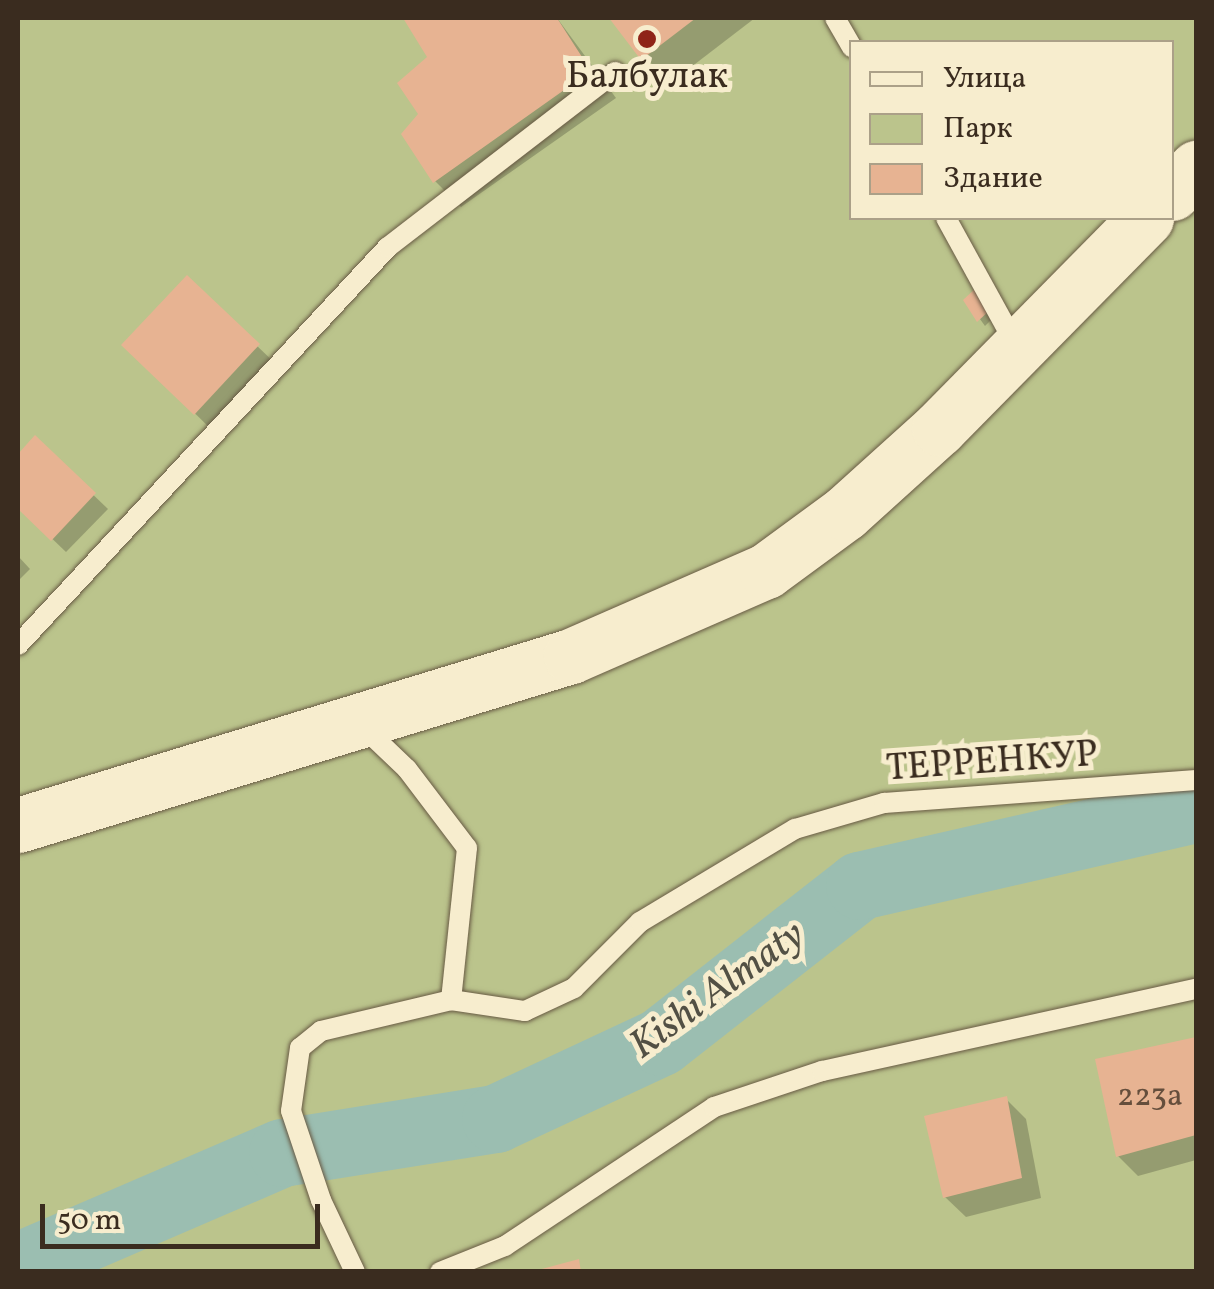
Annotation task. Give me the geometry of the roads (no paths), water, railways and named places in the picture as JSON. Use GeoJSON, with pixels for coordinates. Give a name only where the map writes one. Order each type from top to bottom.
{"type":"FeatureCollection","features":[{"type":"Feature","properties":{"kind":"main road"},"geometry":{"type":"LineString","coordinates":[[1174,190],[1196,168]]}},
{"type":"Feature","properties":{"kind":"main road"},"geometry":{"type":"LineString","coordinates":[[18,825],[571,656],[766,571],[846,513],[1144,220]]}},
{"type":"Feature","properties":{"kind":"lane"},"geometry":{"type":"LineString","coordinates":[[835,18],[849,42]]}},
{"type":"Feature","properties":{"kind":"lane"},"geometry":{"type":"LineString","coordinates":[[18,646],[388,246],[615,72]]}},
{"type":"Feature","properties":{"kind":"lane"},"geometry":{"type":"LineString","coordinates":[[947,220],[1018,348]]}},
{"type":"Feature","properties":{"kind":"lane"},"geometry":{"type":"LineString","coordinates":[[356,721],[407,769],[467,848],[451,1000],[320,1031],[300,1048],[291,1111],[320,1200],[356,1272]]}},
{"type":"Feature","properties":{"kind":"lane","name":"ТЕРРЕНКУР"},"geometry":{"type":"LineString","coordinates":[[451,1000],[525,1012],[574,988],[640,922],[795,829],[884,803],[1196,780]]}},
{"type":"Feature","properties":{"kind":"lane"},"geometry":{"type":"LineString","coordinates":[[440,1272],[505,1246],[714,1107],[822,1071],[1196,989]]}},
{"type":"Feature","properties":{"kind":"waterway","name":"Kіshі Almaty"},"geometry":{"type":"LineString","coordinates":[[18,1267],[283,1153],[496,1119],[661,1042],[860,886],[1196,809]]}},
{"type":"Feature","properties":{"kind":"place","name":"Балбулак"},"geometry":{"type":"Point","coordinates":[647,39]}}]}
